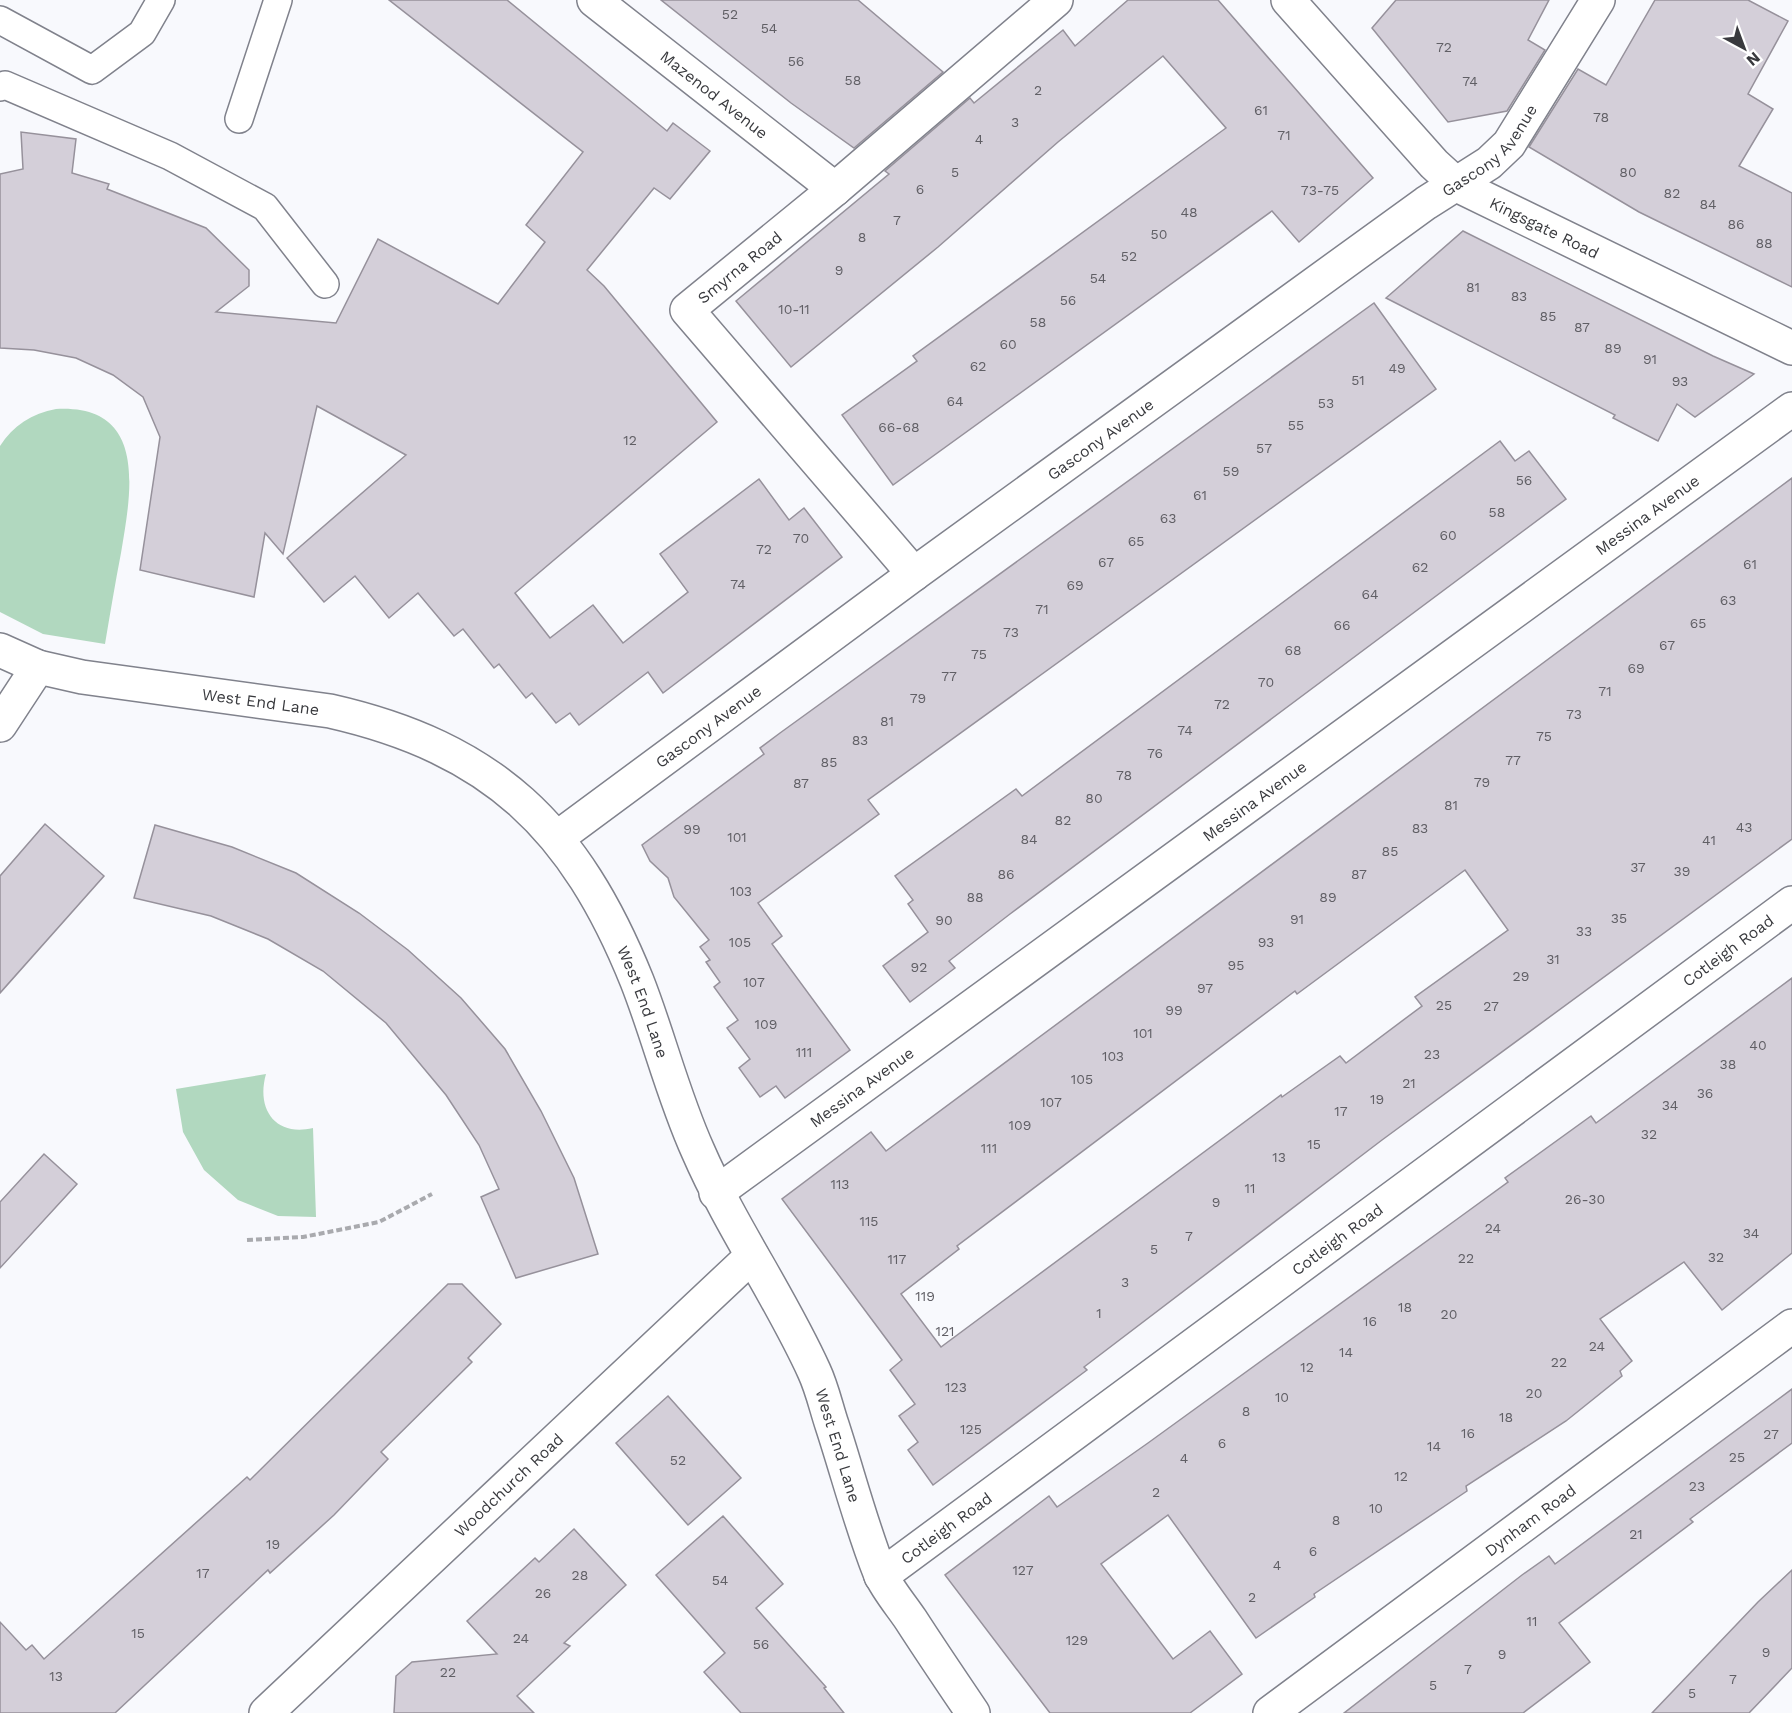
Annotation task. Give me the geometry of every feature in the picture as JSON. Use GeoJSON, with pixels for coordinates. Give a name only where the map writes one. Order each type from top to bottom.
{"type":"FeatureCollection","features":[{"type":"Feature","properties":{"kind":"street","name":"Mazenod Avenue"},"geometry":{"type":"LineString","coordinates":[[594,0],[835,189]]}},
{"type":"Feature","properties":{"kind":"street","name":"Smyrna Road"},"geometry":{"type":"LineString","coordinates":[[914,574],[687,310],[835,189],[1056,0]]}},
{"type":"Feature","properties":{"kind":"street","name":"Kingsgate Road"},"geometry":{"type":"LineString","coordinates":[[1288,0],[1434,164],[1457,185],[1792,348]]}},
{"type":"Feature","properties":{"kind":"street","name":"Gascony Avenue"},"geometry":{"type":"LineString","coordinates":[[557,838],[914,574],[1416,209],[1489,163],[1509,144],[1598,0]]}},
{"type":"Feature","properties":{"kind":"street","name":"Messina Avenue"},"geometry":{"type":"LineString","coordinates":[[716,1193],[1792,409]]}},
{"type":"Feature","properties":{"kind":"street","name":"West End Lane"},"geometry":{"type":"LineString","coordinates":[[0,650],[38,667],[114,682],[330,711],[403,730],[458,755],[485,772],[515,794],[557,838],[608,919],[622,948],[648,1011],[688,1127],[716,1193],[815,1372],[881,1576],[973,1713]]}},
{"type":"Feature","properties":{"kind":"street"},"geometry":{"type":"LineString","coordinates":[[0,725],[38,667]]}},
{"type":"Feature","properties":{"kind":"street","name":"Cotleigh Road"},"geometry":{"type":"LineString","coordinates":[[881,1576],[1792,903]]}},
{"type":"Feature","properties":{"kind":"street","name":"Woodchurch Road"},"geometry":{"type":"LineString","coordinates":[[266,1713],[752,1256]]}},
{"type":"Feature","properties":{"kind":"street","name":"Dynham Road"},"geometry":{"type":"LineString","coordinates":[[1270,1713],[1792,1326]]}},
{"type":"Feature","properties":{"kind":"lane"},"geometry":{"type":"LineString","coordinates":[[0,20],[92,70],[142,33],[160,0]]}},
{"type":"Feature","properties":{"kind":"lane"},"geometry":{"type":"LineString","coordinates":[[239,119],[278,0]]}},
{"type":"Feature","properties":{"kind":"lane"},"geometry":{"type":"LineString","coordinates":[[0,87],[5,84],[170,156],[265,207],[325,284]]}},
{"type":"Feature","properties":{"kind":"path"},"geometry":{"type":"LineString","coordinates":[[246,1240],[303,1237],[379,1222],[432,1194]]}},
{"type":"Feature","properties":{"kind":"green space"},"geometry":{"type":"Polygon","coordinates":[[[56,409],[86,411],[107,421],[120,437],[127,457],[128,504],[105,644],[43,634],[0,612],[0,446],[11,432],[31,417],[56,409]]]}},
{"type":"Feature","properties":{"kind":"green space"},"geometry":{"type":"Polygon","coordinates":[[[266,1074],[264,1098],[266,1109],[272,1118],[288,1128],[300,1130],[313,1128],[316,1217],[278,1216],[238,1200],[204,1170],[183,1132],[176,1089],[266,1074]]]}},
{"type":"Feature","properties":{"kind":"building"},"geometry":{"type":"Polygon","coordinates":[[[389,0],[507,0],[667,131],[673,123],[710,151],[670,199],[654,188],[587,270],[604,286],[717,422],[515,593],[550,638],[593,605],[623,643],[688,592],[660,554],[759,479],[789,520],[804,508],[842,557],[663,693],[648,672],[579,725],[570,713],[556,723],[532,693],[526,698],[499,664],[494,668],[463,629],[454,636],[418,593],[389,618],[355,576],[324,602],[287,558],[406,455],[317,406],[283,554],[265,533],[254,597],[140,570],[160,437],[143,397],[113,375],[76,358],[34,350],[0,348],[0,174],[23,169],[21,132],[76,139],[72,173],[109,184],[107,189],[206,228],[249,270],[249,286],[216,312],[336,323],[378,239],[498,304],[545,242],[526,225],[583,152],[389,0]]]}},
{"type":"Feature","properties":{"kind":"building"},"geometry":{"type":"Polygon","coordinates":[[[661,0],[858,0],[943,72],[854,148],[791,103],[661,0]]]}},
{"type":"Feature","properties":{"kind":"building"},"geometry":{"type":"Polygon","coordinates":[[[1128,0],[1218,0],[1373,178],[1299,242],[1272,211],[893,485],[842,415],[917,361],[913,356],[1226,128],[1163,56],[1058,142],[938,247],[791,367],[736,301],[889,174],[885,171],[970,98],[974,103],[1063,30],[1075,46],[1128,0]]]}},
{"type":"Feature","properties":{"kind":"building"},"geometry":{"type":"Polygon","coordinates":[[[1396,0],[1549,0],[1528,40],[1545,50],[1507,111],[1448,122],[1372,28],[1396,0]]]}},
{"type":"Feature","properties":{"kind":"building"},"geometry":{"type":"Polygon","coordinates":[[[1655,0],[1748,0],[1788,21],[1748,94],[1773,109],[1739,166],[1792,193],[1792,287],[1639,212],[1529,147],[1578,69],[1606,85],[1655,0]]]}},
{"type":"Feature","properties":{"kind":"building"},"geometry":{"type":"Polygon","coordinates":[[[1463,231],[1713,356],[1754,374],[1695,417],[1677,404],[1658,441],[1613,418],[1615,415],[1386,298],[1463,231]]]}},
{"type":"Feature","properties":{"kind":"building"},"geometry":{"type":"Polygon","coordinates":[[[1374,303],[1436,389],[868,800],[879,814],[758,903],[782,936],[772,944],[850,1050],[785,1098],[776,1086],[760,1097],[739,1068],[750,1059],[727,1028],[738,1020],[714,987],[720,982],[706,962],[710,960],[700,947],[709,940],[674,897],[668,878],[650,861],[642,845],[764,754],[760,748],[780,733],[1374,303]]]}},
{"type":"Feature","properties":{"kind":"building"},"geometry":{"type":"Polygon","coordinates":[[[1500,441],[1515,461],[1529,451],[1566,499],[1010,914],[949,961],[955,968],[910,1002],[883,966],[928,932],[908,904],[913,900],[895,876],[1016,789],[1022,796],[1500,441]]]}},
{"type":"Feature","properties":{"kind":"building"},"geometry":{"type":"Polygon","coordinates":[[[1792,478],[1792,839],[1382,1140],[1084,1367],[1087,1370],[933,1485],[908,1450],[918,1442],[899,1416],[915,1404],[890,1370],[902,1360],[782,1199],[871,1132],[886,1151],[1792,478]],[[1465,870],[1297,994],[1295,991],[957,1246],[959,1249],[901,1294],[941,1347],[1281,1095],[1282,1097],[1340,1056],[1346,1063],[1422,1006],[1415,997],[1508,930],[1465,870]]]}},
{"type":"Feature","properties":{"kind":"building"},"geometry":{"type":"Polygon","coordinates":[[[45,824],[104,876],[0,993],[0,876],[45,824]]]}},
{"type":"Feature","properties":{"kind":"building"},"geometry":{"type":"Polygon","coordinates":[[[155,825],[232,847],[296,873],[359,913],[408,950],[461,998],[505,1049],[541,1111],[574,1178],[598,1254],[516,1278],[481,1197],[499,1189],[479,1145],[446,1095],[386,1023],[323,971],[268,939],[211,916],[134,898],[155,825]]]}},
{"type":"Feature","properties":{"kind":"building"},"geometry":{"type":"Polygon","coordinates":[[[1792,978],[1792,1253],[1722,1310],[1684,1262],[1600,1319],[1632,1361],[1620,1371],[1622,1376],[1566,1421],[1466,1486],[1467,1491],[1314,1594],[1315,1597],[1256,1638],[1168,1515],[1101,1564],[1173,1659],[1210,1631],[1242,1674],[1190,1713],[1050,1713],[945,1575],[1049,1496],[1057,1507],[1148,1443],[1508,1182],[1505,1178],[1591,1116],[1596,1123],[1792,978]]]}},
{"type":"Feature","properties":{"kind":"building"},"geometry":{"type":"Polygon","coordinates":[[[44,1154],[77,1184],[0,1268],[0,1202],[44,1154]]]}},
{"type":"Feature","properties":{"kind":"building"},"geometry":{"type":"Polygon","coordinates":[[[448,1284],[462,1284],[501,1324],[468,1358],[472,1362],[381,1452],[388,1459],[334,1515],[270,1573],[268,1570],[115,1713],[0,1713],[0,1622],[26,1650],[32,1645],[44,1659],[247,1477],[250,1480],[448,1284]]]}},
{"type":"Feature","properties":{"kind":"building"},"geometry":{"type":"Polygon","coordinates":[[[1792,1389],[1792,1443],[1690,1519],[1693,1522],[1559,1623],[1590,1662],[1523,1713],[1344,1713],[1522,1575],[1549,1556],[1555,1564],[1792,1389]]]}},
{"type":"Feature","properties":{"kind":"building"},"geometry":{"type":"Polygon","coordinates":[[[668,1396],[741,1478],[688,1525],[616,1443],[668,1396]]]}},
{"type":"Feature","properties":{"kind":"building"},"geometry":{"type":"Polygon","coordinates":[[[723,1516],[783,1584],[756,1608],[826,1687],[824,1688],[844,1713],[741,1713],[704,1672],[725,1653],[656,1575],[723,1516]]]}},
{"type":"Feature","properties":{"kind":"building"},"geometry":{"type":"Polygon","coordinates":[[[574,1529],[626,1585],[564,1643],[570,1646],[517,1696],[534,1713],[394,1713],[396,1676],[412,1662],[497,1654],[467,1621],[535,1558],[539,1562],[574,1529]]]}},
{"type":"Feature","properties":{"kind":"building"},"geometry":{"type":"Polygon","coordinates":[[[1792,1570],[1792,1668],[1749,1713],[1652,1713],[1758,1602],[1792,1570]]]}}]}
